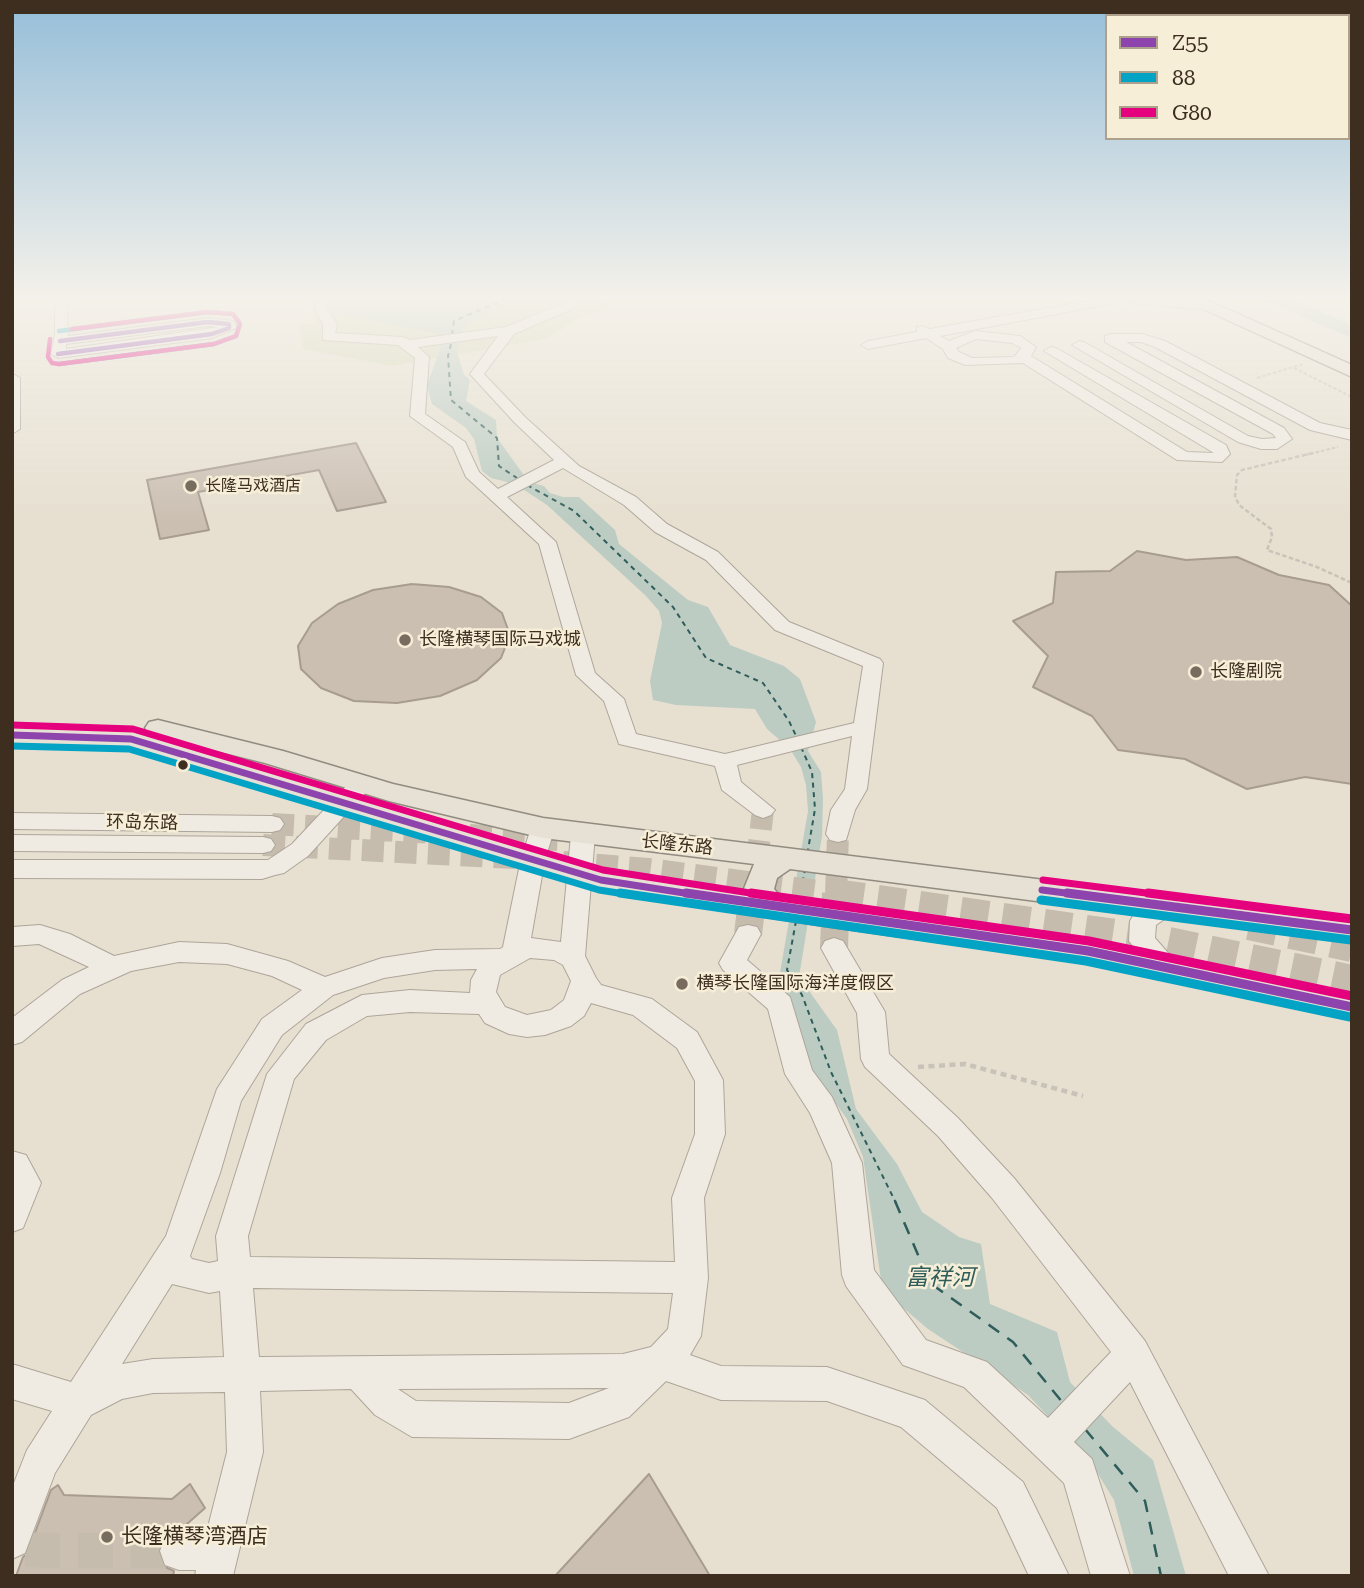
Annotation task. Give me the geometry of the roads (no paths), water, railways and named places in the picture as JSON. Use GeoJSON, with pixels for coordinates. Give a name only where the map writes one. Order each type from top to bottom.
{"type":"FeatureCollection","features":[{"type":"Feature","properties":{"kind":"main road","name":"长隆东路"},"geometry":{"type":"LineString","coordinates":[[12,719],[141,723],[273,757],[353,794],[533,859],[601,880],[1088,951],[1223,982],[1352,1007]]}},
{"type":"Feature","properties":{"kind":"main road","name":"长隆东路"},"geometry":{"type":"LineString","coordinates":[[12,735],[131,739],[353,794],[583,835],[1352,930]]}},
{"type":"Feature","properties":{"kind":"main road"},"geometry":{"type":"LineString","coordinates":[[772,907],[758,891],[764,872],[785,858]]}},
{"type":"Feature","properties":{"kind":"street"},"geometry":{"type":"LineString","coordinates":[[421,373],[417,416],[460,445],[472,474],[547,542],[586,675],[614,699],[627,739],[725,761],[864,727]]}},
{"type":"Feature","properties":{"kind":"street"},"geometry":{"type":"LineString","coordinates":[[478,373],[573,469],[630,501],[661,528],[712,556],[782,626],[873,663],[856,789],[843,810],[838,834]]}},
{"type":"Feature","properties":{"kind":"street"},"geometry":{"type":"LineString","coordinates":[[1049,373],[1183,457],[1216,459],[1222,454],[1220,447],[1090,373]]}},
{"type":"Feature","properties":{"kind":"street"},"geometry":{"type":"LineString","coordinates":[[1128,373],[1243,439],[1261,444],[1277,444],[1284,439],[1279,431],[1173,373]]}},
{"type":"Feature","properties":{"kind":"street"},"geometry":{"type":"LineString","coordinates":[[1214,373],[1315,427],[1352,435]]}},
{"type":"Feature","properties":{"kind":"street"},"geometry":{"type":"LineString","coordinates":[[12,429],[13,379]]}},
{"type":"Feature","properties":{"kind":"street"},"geometry":{"type":"LineString","coordinates":[[497,496],[564,461]]}},
{"type":"Feature","properties":{"kind":"street"},"geometry":{"type":"LineString","coordinates":[[725,761],[730,785],[764,810]]}},
{"type":"Feature","properties":{"kind":"street"},"geometry":{"type":"LineString","coordinates":[[12,871],[262,870],[275,867],[294,855],[353,794]]}},
{"type":"Feature","properties":{"kind":"street","name":"环岛东路"},"geometry":{"type":"LineString","coordinates":[[12,821],[268,835],[12,843]]}},
{"type":"Feature","properties":{"kind":"street"},"geometry":{"type":"LineString","coordinates":[[543,828],[508,955],[491,968],[484,980],[486,1004],[495,1015],[509,1023],[527,1026],[562,1018],[575,1007],[582,995],[578,970],[579,874],[583,835]]}},
{"type":"Feature","properties":{"kind":"street"},"geometry":{"type":"LineString","coordinates":[[1189,973],[1160,961],[1142,941],[1143,921],[1161,909],[1210,911]]}},
{"type":"Feature","properties":{"kind":"street"},"geometry":{"type":"LineString","coordinates":[[12,937],[40,934],[61,941],[113,968]]}},
{"type":"Feature","properties":{"kind":"street"},"geometry":{"type":"LineString","coordinates":[[748,934],[732,963],[780,1004],[799,1074],[822,1106],[848,1163],[858,1275],[915,1353],[975,1374],[1079,1472],[1111,1576]]}},
{"type":"Feature","properties":{"kind":"street"},"geometry":{"type":"LineString","coordinates":[[61,941],[75,985]]}},
{"type":"Feature","properties":{"kind":"street"},"geometry":{"type":"LineString","coordinates":[[17,1547],[40,1463],[179,1244],[201,1185],[227,1098],[271,1027],[324,988],[382,968],[435,960],[508,955],[545,948],[578,970],[592,993],[642,1007],[687,1040],[709,1080],[710,1134],[688,1198],[692,1278],[684,1336],[661,1362],[617,1405],[569,1422],[412,1419],[387,1403],[359,1372]]}},
{"type":"Feature","properties":{"kind":"street"},"geometry":{"type":"LineString","coordinates":[[834,948],[871,1012],[875,1059],[948,1127],[1003,1188],[1133,1353],[1250,1576]]}},
{"type":"Feature","properties":{"kind":"street"},"geometry":{"type":"LineString","coordinates":[[12,1034],[75,985],[126,962],[180,952],[227,954],[279,968],[324,988]]}},
{"type":"Feature","properties":{"kind":"street"},"geometry":{"type":"LineString","coordinates":[[179,1551],[217,1563],[245,1452],[232,1236],[281,1074],[316,1032],[362,1006],[410,1000],[486,1004]]}},
{"type":"Feature","properties":{"kind":"street"},"geometry":{"type":"LineString","coordinates":[[12,1164],[15,1164],[26,1183],[12,1219]]}},
{"type":"Feature","properties":{"kind":"street"},"geometry":{"type":"LineString","coordinates":[[172,1257],[182,1272],[209,1278],[235,1272],[692,1278]]}},
{"type":"Feature","properties":{"kind":"street"},"geometry":{"type":"LineString","coordinates":[[1049,1443],[1133,1353]]}},
{"type":"Feature","properties":{"kind":"street"},"geometry":{"type":"LineString","coordinates":[[12,1381],[79,1402],[119,1382],[153,1376],[623,1371],[661,1362],[721,1383],[827,1384],[912,1413],[1010,1495],[1050,1576]]}},
{"type":"Feature","properties":{"kind":"water","name":"富祥河"},"geometry":{"type":"Polygon","coordinates":[[[431,373],[463,373],[470,380],[466,401],[496,420],[497,438],[529,482],[544,486],[550,493],[563,497],[579,497],[615,530],[619,544],[688,600],[708,607],[730,645],[784,666],[800,679],[816,722],[808,751],[821,772],[823,799],[822,836],[799,977],[837,1030],[856,1109],[897,1164],[922,1212],[959,1237],[981,1244],[990,1304],[1057,1332],[1070,1382],[1112,1426],[1153,1460],[1186,1576],[1134,1576],[1114,1500],[1090,1461],[1028,1395],[928,1329],[895,1301],[881,1280],[863,1157],[847,1119],[808,1065],[793,1007],[777,990],[808,811],[806,785],[801,767],[790,749],[767,729],[755,709],[676,705],[653,700],[650,681],[662,623],[659,611],[547,505],[515,484],[491,478],[482,471],[474,439],[466,428],[432,404],[427,385],[431,373]]]}},
{"type":"Feature","properties":{"kind":"tunnel"},"geometry":{"type":"LineString","coordinates":[[754,883],[763,810]]}},
{"type":"Feature","properties":{"kind":"tunnel"},"geometry":{"type":"LineString","coordinates":[[272,824],[558,840]]}},
{"type":"Feature","properties":{"kind":"tunnel"},"geometry":{"type":"LineString","coordinates":[[836,893],[838,834]]}},
{"type":"Feature","properties":{"kind":"tunnel"},"geometry":{"type":"LineString","coordinates":[[263,845],[515,858]]}},
{"type":"Feature","properties":{"kind":"tunnel"},"geometry":{"type":"LineString","coordinates":[[563,862],[648,869],[754,883]]}},
{"type":"Feature","properties":{"kind":"tunnel"},"geometry":{"type":"LineString","coordinates":[[753,895],[754,883]]}},
{"type":"Feature","properties":{"kind":"tunnel"},"geometry":{"type":"LineString","coordinates":[[754,883],[836,893]]}},
{"type":"Feature","properties":{"kind":"tunnel"},"geometry":{"type":"LineString","coordinates":[[748,934],[753,893]]}},
{"type":"Feature","properties":{"kind":"tunnel"},"geometry":{"type":"LineString","coordinates":[[834,948],[836,893]]}},
{"type":"Feature","properties":{"kind":"tunnel"},"geometry":{"type":"LineString","coordinates":[[836,893],[849,895]]}},
{"type":"Feature","properties":{"kind":"tunnel"},"geometry":{"type":"LineString","coordinates":[[836,893],[1164,940],[1352,979]]}},
{"type":"Feature","properties":{"kind":"tunnel"},"geometry":{"type":"LineString","coordinates":[[1249,926],[1352,948]]}},
{"type":"Feature","properties":{"kind":"tunnel"},"geometry":{"type":"LineString","coordinates":[[25,1550],[179,1551]]}},
{"type":"Feature","properties":{"kind":"place","name":"长隆马戏酒店"},"geometry":{"type":"Point","coordinates":[191,486]}},
{"type":"Feature","properties":{"kind":"place","name":"长隆横琴国际马戏城"},"geometry":{"type":"Point","coordinates":[405,640]}},
{"type":"Feature","properties":{"kind":"place","name":"长隆剧院"},"geometry":{"type":"Point","coordinates":[1196,672]}},
{"type":"Feature","properties":{"kind":"place","name":"横琴长隆国际海洋度假区"},"geometry":{"type":"Point","coordinates":[682,984]}},
{"type":"Feature","properties":{"kind":"place","name":"长隆横琴湾酒店"},"geometry":{"type":"Point","coordinates":[107,1537]}}]}
